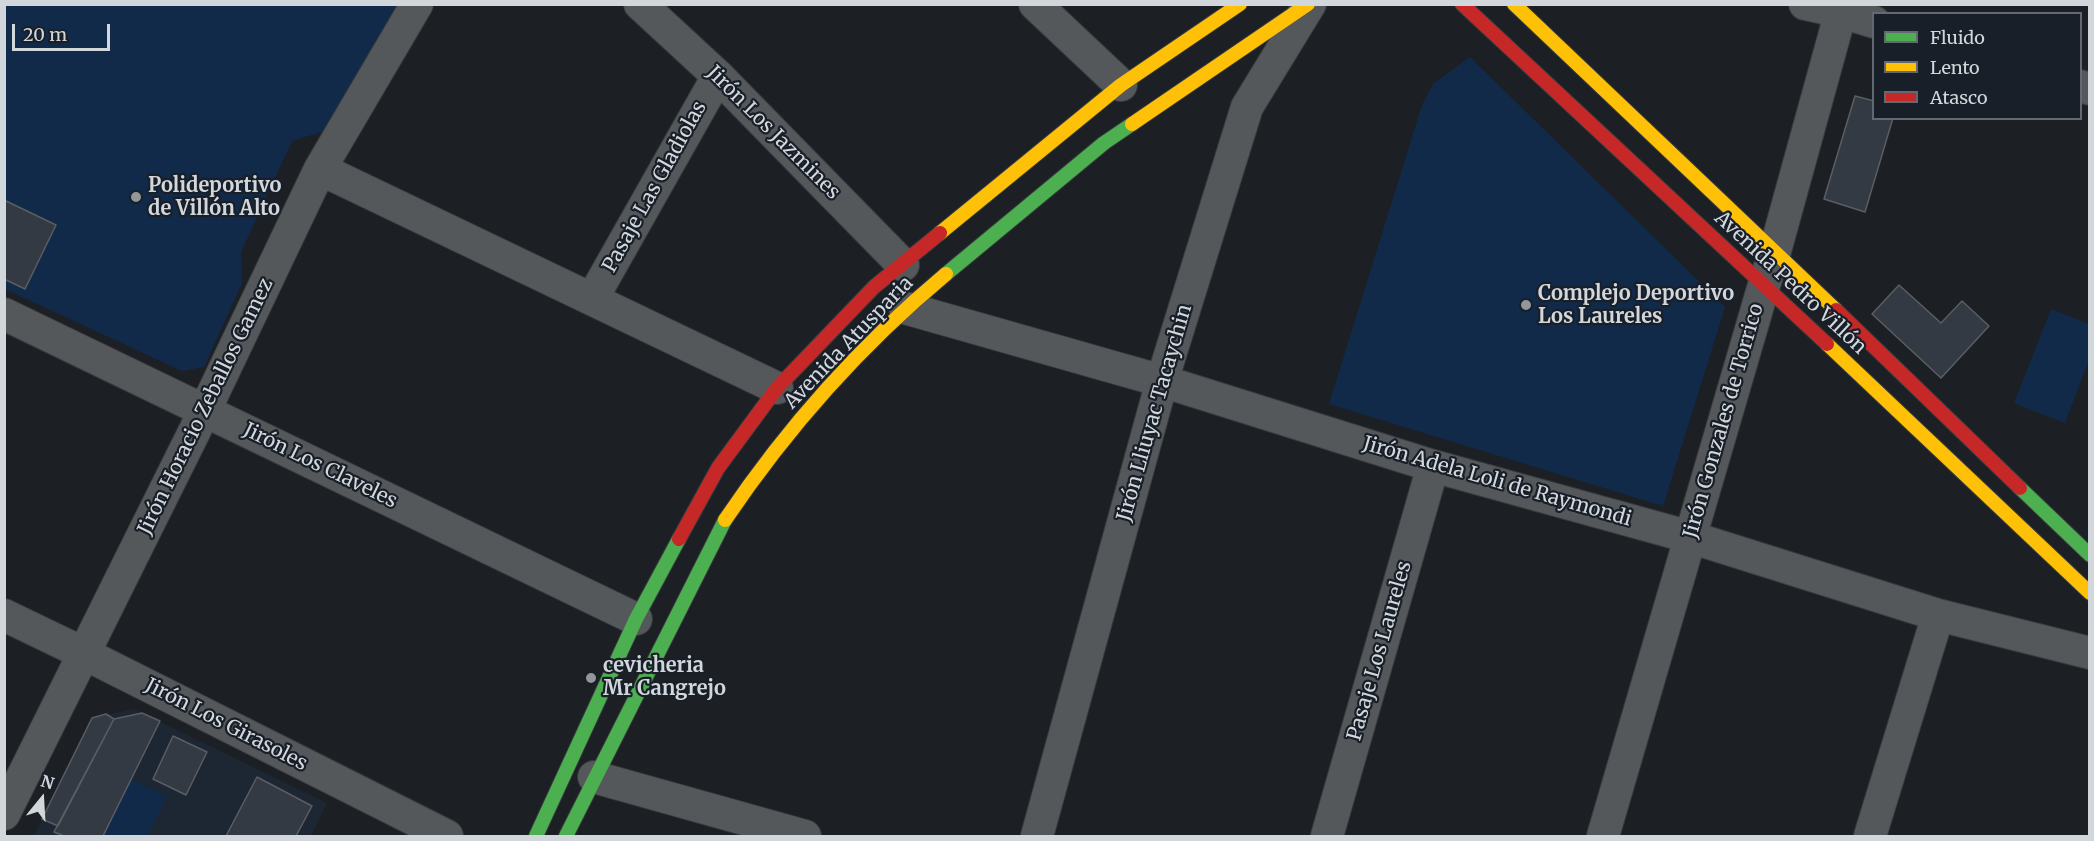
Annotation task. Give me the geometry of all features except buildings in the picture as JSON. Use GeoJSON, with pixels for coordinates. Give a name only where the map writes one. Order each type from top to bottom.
{"type":"FeatureCollection","features":[{"type":"Feature","properties":{"kind":"main road","name":"Avenida Atusparia"},"geometry":{"type":"LineString","coordinates":[[536,837],[636,619],[718,468],[777,388],[866,295],[1121,85],[1239,4]]}},
{"type":"Feature","properties":{"kind":"main road","name":"Avenida Atusparia"},"geometry":{"type":"LineString","coordinates":[[566,837],[719,529],[754,477],[807,411],[905,308],[1104,143],[1309,4]]}},
{"type":"Feature","properties":{"kind":"main road","name":"Avenida Pedro Villón"},"geometry":{"type":"LineString","coordinates":[[1462,4],[2090,592]]}},
{"type":"Feature","properties":{"kind":"main road","name":"Avenida Pedro Villón"},"geometry":{"type":"LineString","coordinates":[[1514,4],[1775,251],[2090,555]]}},
{"type":"Feature","properties":{"kind":"street","name":"Jirón Horacio Zeballos Gamez"},"geometry":{"type":"LineString","coordinates":[[4,814],[205,410],[320,169],[417,4]]}},
{"type":"Feature","properties":{"kind":"street","name":"Jirón Los Jazmines"},"geometry":{"type":"LineString","coordinates":[[640,4],[718,76],[903,265]]}},
{"type":"Feature","properties":{"kind":"street"},"geometry":{"type":"LineString","coordinates":[[1035,4],[1121,85]]}},
{"type":"Feature","properties":{"kind":"street","name":"Jirón Lliuyac Tacaychin"},"geometry":{"type":"LineString","coordinates":[[1037,837],[1162,381],[1247,107],[1309,4]]}},
{"type":"Feature","properties":{"kind":"street"},"geometry":{"type":"LineString","coordinates":[[1805,4],[1842,8],[1872,21]]}},
{"type":"Feature","properties":{"kind":"street","name":"Jirón Gonzales de Torrico"},"geometry":{"type":"LineString","coordinates":[[1603,837],[1775,251],[1842,8]]}},
{"type":"Feature","properties":{"kind":"street","name":"Pasaje Las Gladiolas"},"geometry":{"type":"LineString","coordinates":[[592,299],[718,76]]}},
{"type":"Feature","properties":{"kind":"street"},"geometry":{"type":"LineString","coordinates":[[320,169],[777,388]]}},
{"type":"Feature","properties":{"kind":"street","name":"Jirón Adela Loli de Raymondi"},"geometry":{"type":"LineString","coordinates":[[905,308],[1162,381],[1433,466],[1690,537],[1938,615],[2090,653]]}},
{"type":"Feature","properties":{"kind":"street","name":"Jirón Los Claveles"},"geometry":{"type":"LineString","coordinates":[[4,314],[636,619]]}},
{"type":"Feature","properties":{"kind":"street","name":"Pasaje Los Laureles"},"geometry":{"type":"LineString","coordinates":[[1327,837],[1433,466]]}},
{"type":"Feature","properties":{"kind":"street","name":"Jirón Los Girasoles"},"geometry":{"type":"LineString","coordinates":[[4,615],[447,837]]}},
{"type":"Feature","properties":{"kind":"street"},"geometry":{"type":"LineString","coordinates":[[1870,837],[1938,615]]}},
{"type":"Feature","properties":{"kind":"street"},"geometry":{"type":"LineString","coordinates":[[594,777],[771,832],[805,837]]}},
{"type":"Feature","properties":{"kind":"shaded area","name":"Polideportivo de Villón Alto"},"geometry":{"type":"Polygon","coordinates":[[[5,5],[398,5],[324,131],[292,141],[241,252],[242,283],[204,367],[182,371],[5,289],[5,5]]]}},
{"type":"Feature","properties":{"kind":"shaded area"},"geometry":{"type":"Polygon","coordinates":[[[1470,57],[1725,307],[1663,506],[1329,404],[1422,105],[1433,84],[1470,57]]]}},
{"type":"Feature","properties":{"kind":"shaded area"},"geometry":{"type":"Polygon","coordinates":[[[2051,309],[2089,324],[2089,360],[2065,423],[2014,403],[2051,309]]]}},
{"type":"Feature","properties":{"kind":"shaded area"},"geometry":{"type":"Polygon","coordinates":[[[134,709],[327,803],[311,836],[34,836],[92,718],[134,709]]]}},
{"type":"Feature","properties":{"kind":"shaded area"},"geometry":{"type":"Polygon","coordinates":[[[131,779],[167,796],[147,836],[103,836],[131,779]]]}},
{"type":"Feature","properties":{"kind":"traffic: fast"},"geometry":{"type":"LineString","coordinates":[[946,274],[1104,143],[1132,124]]}},
{"type":"Feature","properties":{"kind":"traffic: fast"},"geometry":{"type":"LineString","coordinates":[[2020,488],[2090,555]]}},
{"type":"Feature","properties":{"kind":"traffic: fast"},"geometry":{"type":"LineString","coordinates":[[566,836],[725,520]]}},
{"type":"Feature","properties":{"kind":"traffic: fast"},"geometry":{"type":"LineString","coordinates":[[536,836],[636,619],[679,539]]}},
{"type":"Feature","properties":{"kind":"traffic: slow"},"geometry":{"type":"LineString","coordinates":[[940,233],[1121,85],[1240,4]]}},
{"type":"Feature","properties":{"kind":"traffic: slow"},"geometry":{"type":"LineString","coordinates":[[1132,124],[1308,4]]}},
{"type":"Feature","properties":{"kind":"traffic: slow"},"geometry":{"type":"LineString","coordinates":[[1514,4],[1836,310]]}},
{"type":"Feature","properties":{"kind":"traffic: slow"},"geometry":{"type":"LineString","coordinates":[[725,520],[774,453],[827,389],[885,329],[946,274]]}},
{"type":"Feature","properties":{"kind":"traffic: slow"},"geometry":{"type":"LineString","coordinates":[[1827,344],[2090,593]]}},
{"type":"Feature","properties":{"kind":"traffic: jam"},"geometry":{"type":"LineString","coordinates":[[1462,4],[1827,344]]}},
{"type":"Feature","properties":{"kind":"traffic: jam"},"geometry":{"type":"LineString","coordinates":[[679,539],[718,468],[777,388],[874,287],[940,233]]}},
{"type":"Feature","properties":{"kind":"traffic: jam"},"geometry":{"type":"LineString","coordinates":[[1836,310],[2020,488]]}},
{"type":"Feature","properties":{"kind":"place","name":"Polideportivo de Villón Alto"},"geometry":{"type":"Point","coordinates":[136,197]}},
{"type":"Feature","properties":{"kind":"place","name":"Complejo Deportivo Los Laureles"},"geometry":{"type":"Point","coordinates":[1526,305]}},
{"type":"Feature","properties":{"kind":"place","name":"cevicheria Mr Cangrejo"},"geometry":{"type":"Point","coordinates":[591,678]}}]}
